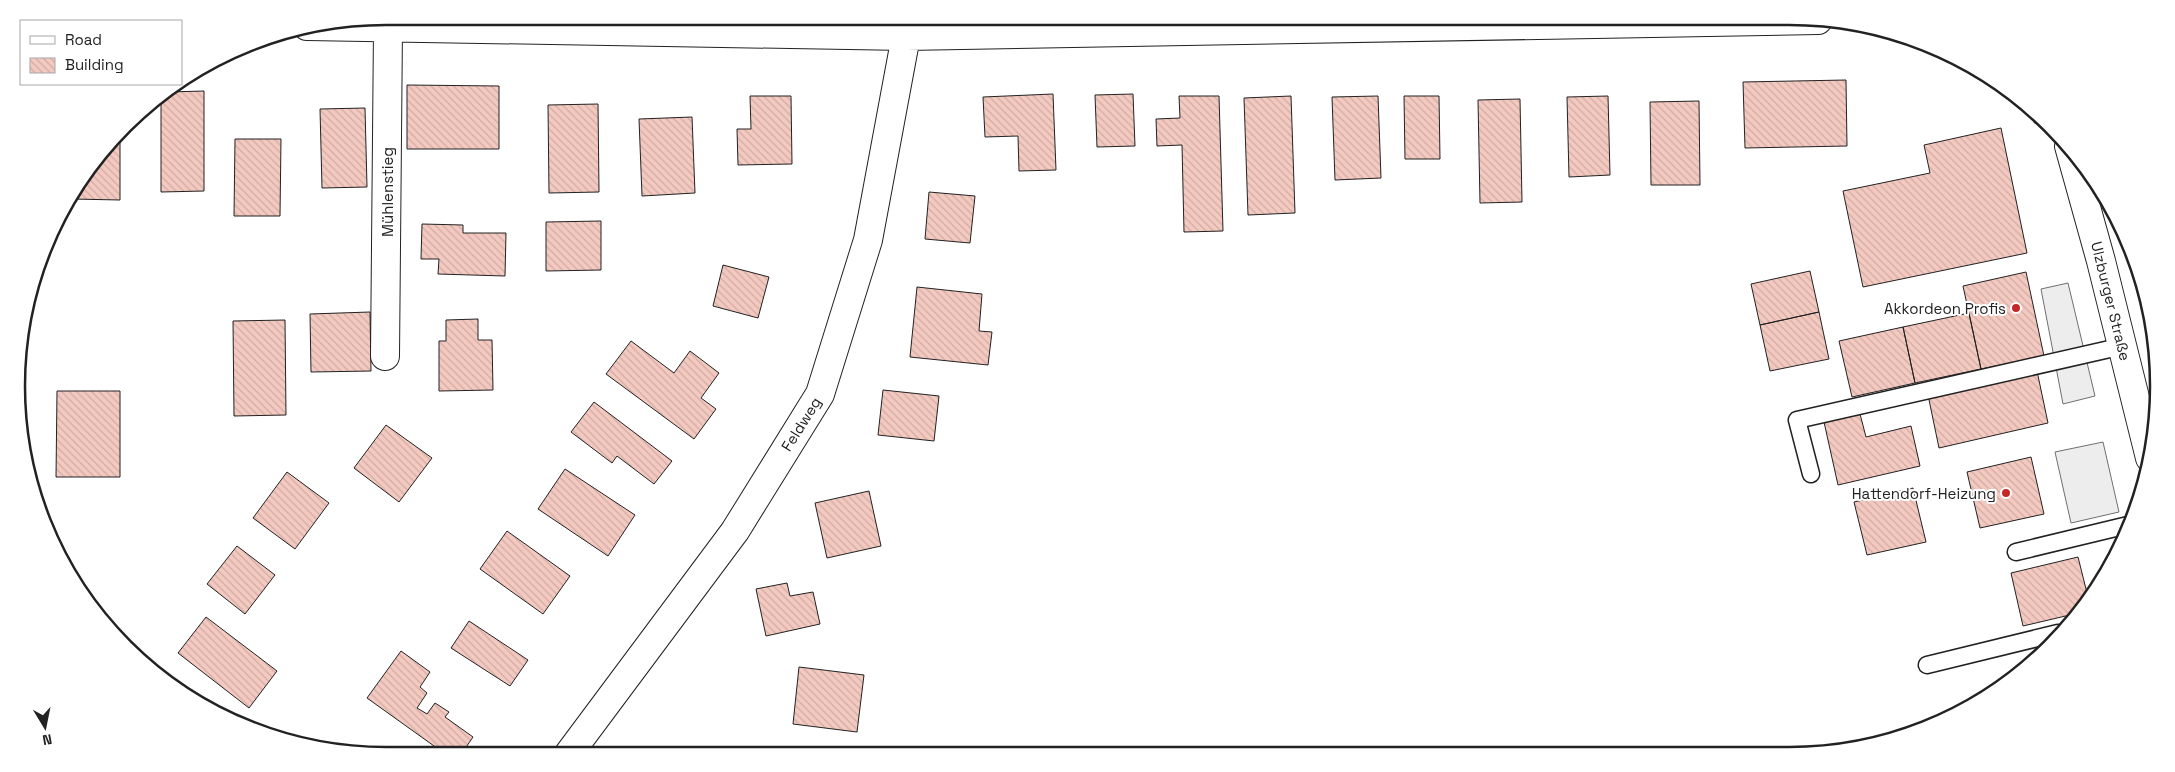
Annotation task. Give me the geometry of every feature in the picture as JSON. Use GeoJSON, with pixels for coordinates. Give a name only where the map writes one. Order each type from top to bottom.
{"type":"FeatureCollection","features":[{"type":"Feature","properties":{"kind":"street"},"geometry":{"type":"LineString","coordinates":[[355,27],[1029,25]]}},
{"type":"Feature","properties":{"kind":"street","name":"Feldweg"},"geometry":{"type":"LineString","coordinates":[[574,747],[735,532],[820,394],[868,240],[907,26]]}},
{"type":"Feature","properties":{"kind":"street","name":"Mühlenstieg"},"geometry":{"type":"LineString","coordinates":[[385,356],[388,27]]}},
{"type":"Feature","properties":{"kind":"street","name":"Ulzburger Straße"},"geometry":{"type":"LineString","coordinates":[[2074,165],[2146,439]]}},
{"type":"Feature","properties":{"kind":"lane"},"geometry":{"type":"LineString","coordinates":[[1811,474],[1797,420],[2122,346]]}},
{"type":"Feature","properties":{"kind":"lane"},"geometry":{"type":"LineString","coordinates":[[2016,552],[2122,526]]}},
{"type":"Feature","properties":{"kind":"lane"},"geometry":{"type":"LineString","coordinates":[[1927,665],[2050,635]]}},
{"type":"Feature","properties":{"kind":"shaded area"},"geometry":{"type":"Polygon","coordinates":[[[2068,283],[2095,396],[2063,404],[2041,289],[2068,283]]]}},
{"type":"Feature","properties":{"kind":"shaded area"},"geometry":{"type":"Polygon","coordinates":[[[2103,442],[2119,512],[2071,523],[2055,452],[2103,442]]]}},
{"type":"Feature","properties":{"kind":"building"},"geometry":{"type":"Polygon","coordinates":[[[1846,80],[1847,146],[1745,148],[1743,82],[1846,80]]]}},
{"type":"Feature","properties":{"kind":"building"},"geometry":{"type":"Polygon","coordinates":[[[407,85],[499,86],[499,149],[407,149],[407,85]]]}},
{"type":"Feature","properties":{"kind":"building"},"geometry":{"type":"Polygon","coordinates":[[[204,91],[204,191],[161,192],[161,104],[177,92],[204,91]]]}},
{"type":"Feature","properties":{"kind":"building"},"geometry":{"type":"Polygon","coordinates":[[[1053,94],[1056,170],[1019,171],[1018,136],[985,137],[983,97],[1053,94]]]}},
{"type":"Feature","properties":{"kind":"building"},"geometry":{"type":"Polygon","coordinates":[[[1133,94],[1135,146],[1097,147],[1095,95],[1133,94]]]}},
{"type":"Feature","properties":{"kind":"building"},"geometry":{"type":"Polygon","coordinates":[[[750,96],[791,96],[792,164],[738,165],[737,129],[751,129],[750,96]]]}},
{"type":"Feature","properties":{"kind":"building"},"geometry":{"type":"Polygon","coordinates":[[[1179,96],[1219,96],[1223,231],[1184,232],[1182,145],[1157,146],[1156,119],[1180,118],[1179,96]]]}},
{"type":"Feature","properties":{"kind":"building"},"geometry":{"type":"Polygon","coordinates":[[[1291,96],[1295,213],[1248,215],[1244,98],[1291,96]]]}},
{"type":"Feature","properties":{"kind":"building"},"geometry":{"type":"Polygon","coordinates":[[[1378,96],[1381,178],[1335,180],[1332,97],[1378,96]]]}},
{"type":"Feature","properties":{"kind":"building"},"geometry":{"type":"Polygon","coordinates":[[[1404,96],[1439,96],[1440,159],[1405,159],[1404,96]]]}},
{"type":"Feature","properties":{"kind":"building"},"geometry":{"type":"Polygon","coordinates":[[[1608,96],[1610,175],[1569,177],[1567,97],[1608,96]]]}},
{"type":"Feature","properties":{"kind":"building"},"geometry":{"type":"Polygon","coordinates":[[[1520,99],[1522,202],[1480,203],[1478,100],[1520,99]]]}},
{"type":"Feature","properties":{"kind":"building"},"geometry":{"type":"Polygon","coordinates":[[[1699,101],[1700,185],[1651,185],[1650,102],[1699,101]]]}},
{"type":"Feature","properties":{"kind":"building"},"geometry":{"type":"Polygon","coordinates":[[[598,104],[599,192],[549,193],[548,105],[598,104]]]}},
{"type":"Feature","properties":{"kind":"building"},"geometry":{"type":"Polygon","coordinates":[[[365,108],[367,187],[322,188],[320,109],[365,108]]]}},
{"type":"Feature","properties":{"kind":"building"},"geometry":{"type":"Polygon","coordinates":[[[692,117],[695,193],[642,196],[639,119],[692,117]]]}},
{"type":"Feature","properties":{"kind":"building"},"geometry":{"type":"Polygon","coordinates":[[[2001,128],[2027,253],[1863,287],[1843,191],[1930,173],[1924,145],[2001,128]]]}},
{"type":"Feature","properties":{"kind":"building"},"geometry":{"type":"Polygon","coordinates":[[[235,139],[281,139],[280,216],[234,216],[235,139]]]}},
{"type":"Feature","properties":{"kind":"building"},"geometry":{"type":"Polygon","coordinates":[[[120,143],[120,200],[77,199],[100,166],[120,143]]]}},
{"type":"Feature","properties":{"kind":"building"},"geometry":{"type":"Polygon","coordinates":[[[929,192],[975,196],[970,243],[925,239],[929,192]]]}},
{"type":"Feature","properties":{"kind":"building"},"geometry":{"type":"Polygon","coordinates":[[[601,221],[601,270],[546,271],[546,222],[601,221]]]}},
{"type":"Feature","properties":{"kind":"building"},"geometry":{"type":"Polygon","coordinates":[[[422,224],[463,225],[463,233],[506,233],[505,276],[438,274],[439,259],[421,259],[422,224]]]}},
{"type":"Feature","properties":{"kind":"building"},"geometry":{"type":"Polygon","coordinates":[[[723,265],[769,277],[758,318],[713,306],[723,265]]]}},
{"type":"Feature","properties":{"kind":"building"},"geometry":{"type":"Polygon","coordinates":[[[1810,271],[1819,312],[1760,325],[1751,284],[1810,271]]]}},
{"type":"Feature","properties":{"kind":"building"},"geometry":{"type":"Polygon","coordinates":[[[2026,272],[2044,356],[1981,369],[1963,286],[2026,272]]]}},
{"type":"Feature","properties":{"kind":"building"},"geometry":{"type":"Polygon","coordinates":[[[917,287],[982,294],[979,331],[992,332],[988,365],[910,357],[917,287]]]}},
{"type":"Feature","properties":{"kind":"building"},"geometry":{"type":"Polygon","coordinates":[[[370,312],[371,371],[311,372],[310,314],[370,312]]]}},
{"type":"Feature","properties":{"kind":"building"},"geometry":{"type":"Polygon","coordinates":[[[1819,312],[1829,359],[1770,371],[1760,325],[1819,312]]]}},
{"type":"Feature","properties":{"kind":"building"},"geometry":{"type":"Polygon","coordinates":[[[1969,313],[1981,369],[1915,383],[1903,327],[1969,313]]]}},
{"type":"Feature","properties":{"kind":"building"},"geometry":{"type":"Polygon","coordinates":[[[478,319],[478,340],[492,340],[493,390],[439,391],[439,341],[446,341],[446,320],[478,319]]]}},
{"type":"Feature","properties":{"kind":"building"},"geometry":{"type":"Polygon","coordinates":[[[285,320],[286,415],[234,416],[233,321],[285,320]]]}},
{"type":"Feature","properties":{"kind":"building"},"geometry":{"type":"Polygon","coordinates":[[[1903,327],[1915,383],[1852,397],[1839,341],[1903,327]]]}},
{"type":"Feature","properties":{"kind":"building"},"geometry":{"type":"Polygon","coordinates":[[[631,341],[674,373],[690,351],[719,373],[701,398],[716,409],[694,439],[606,374],[631,341]]]}},
{"type":"Feature","properties":{"kind":"building"},"geometry":{"type":"Polygon","coordinates":[[[2037,371],[2048,423],[1939,448],[1928,395],[2037,371]]]}},
{"type":"Feature","properties":{"kind":"building"},"geometry":{"type":"Polygon","coordinates":[[[883,390],[939,396],[934,441],[878,435],[883,390]]]}},
{"type":"Feature","properties":{"kind":"building"},"geometry":{"type":"Polygon","coordinates":[[[57,391],[120,391],[120,477],[56,477],[57,391]]]}},
{"type":"Feature","properties":{"kind":"building"},"geometry":{"type":"Polygon","coordinates":[[[594,402],[672,461],[654,484],[617,456],[612,463],[571,432],[594,402]]]}},
{"type":"Feature","properties":{"kind":"building"},"geometry":{"type":"Polygon","coordinates":[[[1860,414],[1866,437],[1911,426],[1920,466],[1838,485],[1824,422],[1860,414]]]}},
{"type":"Feature","properties":{"kind":"building"},"geometry":{"type":"Polygon","coordinates":[[[386,425],[432,458],[399,502],[354,468],[386,425]]]}},
{"type":"Feature","properties":{"kind":"building","name":"Hattendorf-Heizung"},"geometry":{"type":"Polygon","coordinates":[[[2031,457],[2044,514],[1980,528],[1967,472],[2031,457]]]}},
{"type":"Feature","properties":{"kind":"building"},"geometry":{"type":"Polygon","coordinates":[[[565,469],[635,515],[608,556],[538,509],[565,469]]]}},
{"type":"Feature","properties":{"kind":"building"},"geometry":{"type":"Polygon","coordinates":[[[287,472],[329,503],[295,549],[253,518],[287,472]]]}},
{"type":"Feature","properties":{"kind":"building"},"geometry":{"type":"Polygon","coordinates":[[[1913,488],[1926,542],[1867,555],[1854,502],[1913,488]]]}},
{"type":"Feature","properties":{"kind":"building"},"geometry":{"type":"Polygon","coordinates":[[[869,491],[881,546],[827,558],[815,503],[869,491]]]}},
{"type":"Feature","properties":{"kind":"building"},"geometry":{"type":"Polygon","coordinates":[[[507,531],[570,576],[543,614],[480,569],[507,531]]]}},
{"type":"Feature","properties":{"kind":"building"},"geometry":{"type":"Polygon","coordinates":[[[237,546],[275,575],[245,614],[207,584],[237,546]]]}},
{"type":"Feature","properties":{"kind":"building"},"geometry":{"type":"Polygon","coordinates":[[[2078,557],[2086,591],[2067,616],[2023,626],[2011,573],[2078,557]]]}},
{"type":"Feature","properties":{"kind":"building"},"geometry":{"type":"Polygon","coordinates":[[[787,583],[790,596],[813,592],[820,624],[766,636],[756,589],[787,583]]]}},
{"type":"Feature","properties":{"kind":"building"},"geometry":{"type":"Polygon","coordinates":[[[206,617],[277,671],[249,708],[178,653],[206,617]]]}},
{"type":"Feature","properties":{"kind":"building"},"geometry":{"type":"Polygon","coordinates":[[[469,621],[528,660],[510,686],[451,648],[469,621]]]}},
{"type":"Feature","properties":{"kind":"building"},"geometry":{"type":"Polygon","coordinates":[[[401,651],[430,672],[420,687],[427,693],[417,708],[427,714],[435,703],[449,712],[445,717],[473,737],[466,747],[435,747],[367,698],[401,651]]]}},
{"type":"Feature","properties":{"kind":"building"},"geometry":{"type":"Polygon","coordinates":[[[799,667],[864,675],[857,732],[793,724],[799,667]]]}},
{"type":"Feature","properties":{"kind":"place","name":"Akkordeon Profis"},"geometry":{"type":"Point","coordinates":[2016,308]}},
{"type":"Feature","properties":{"kind":"place","name":"Hattendorf-Heizung"},"geometry":{"type":"Point","coordinates":[2006,493]}}]}
